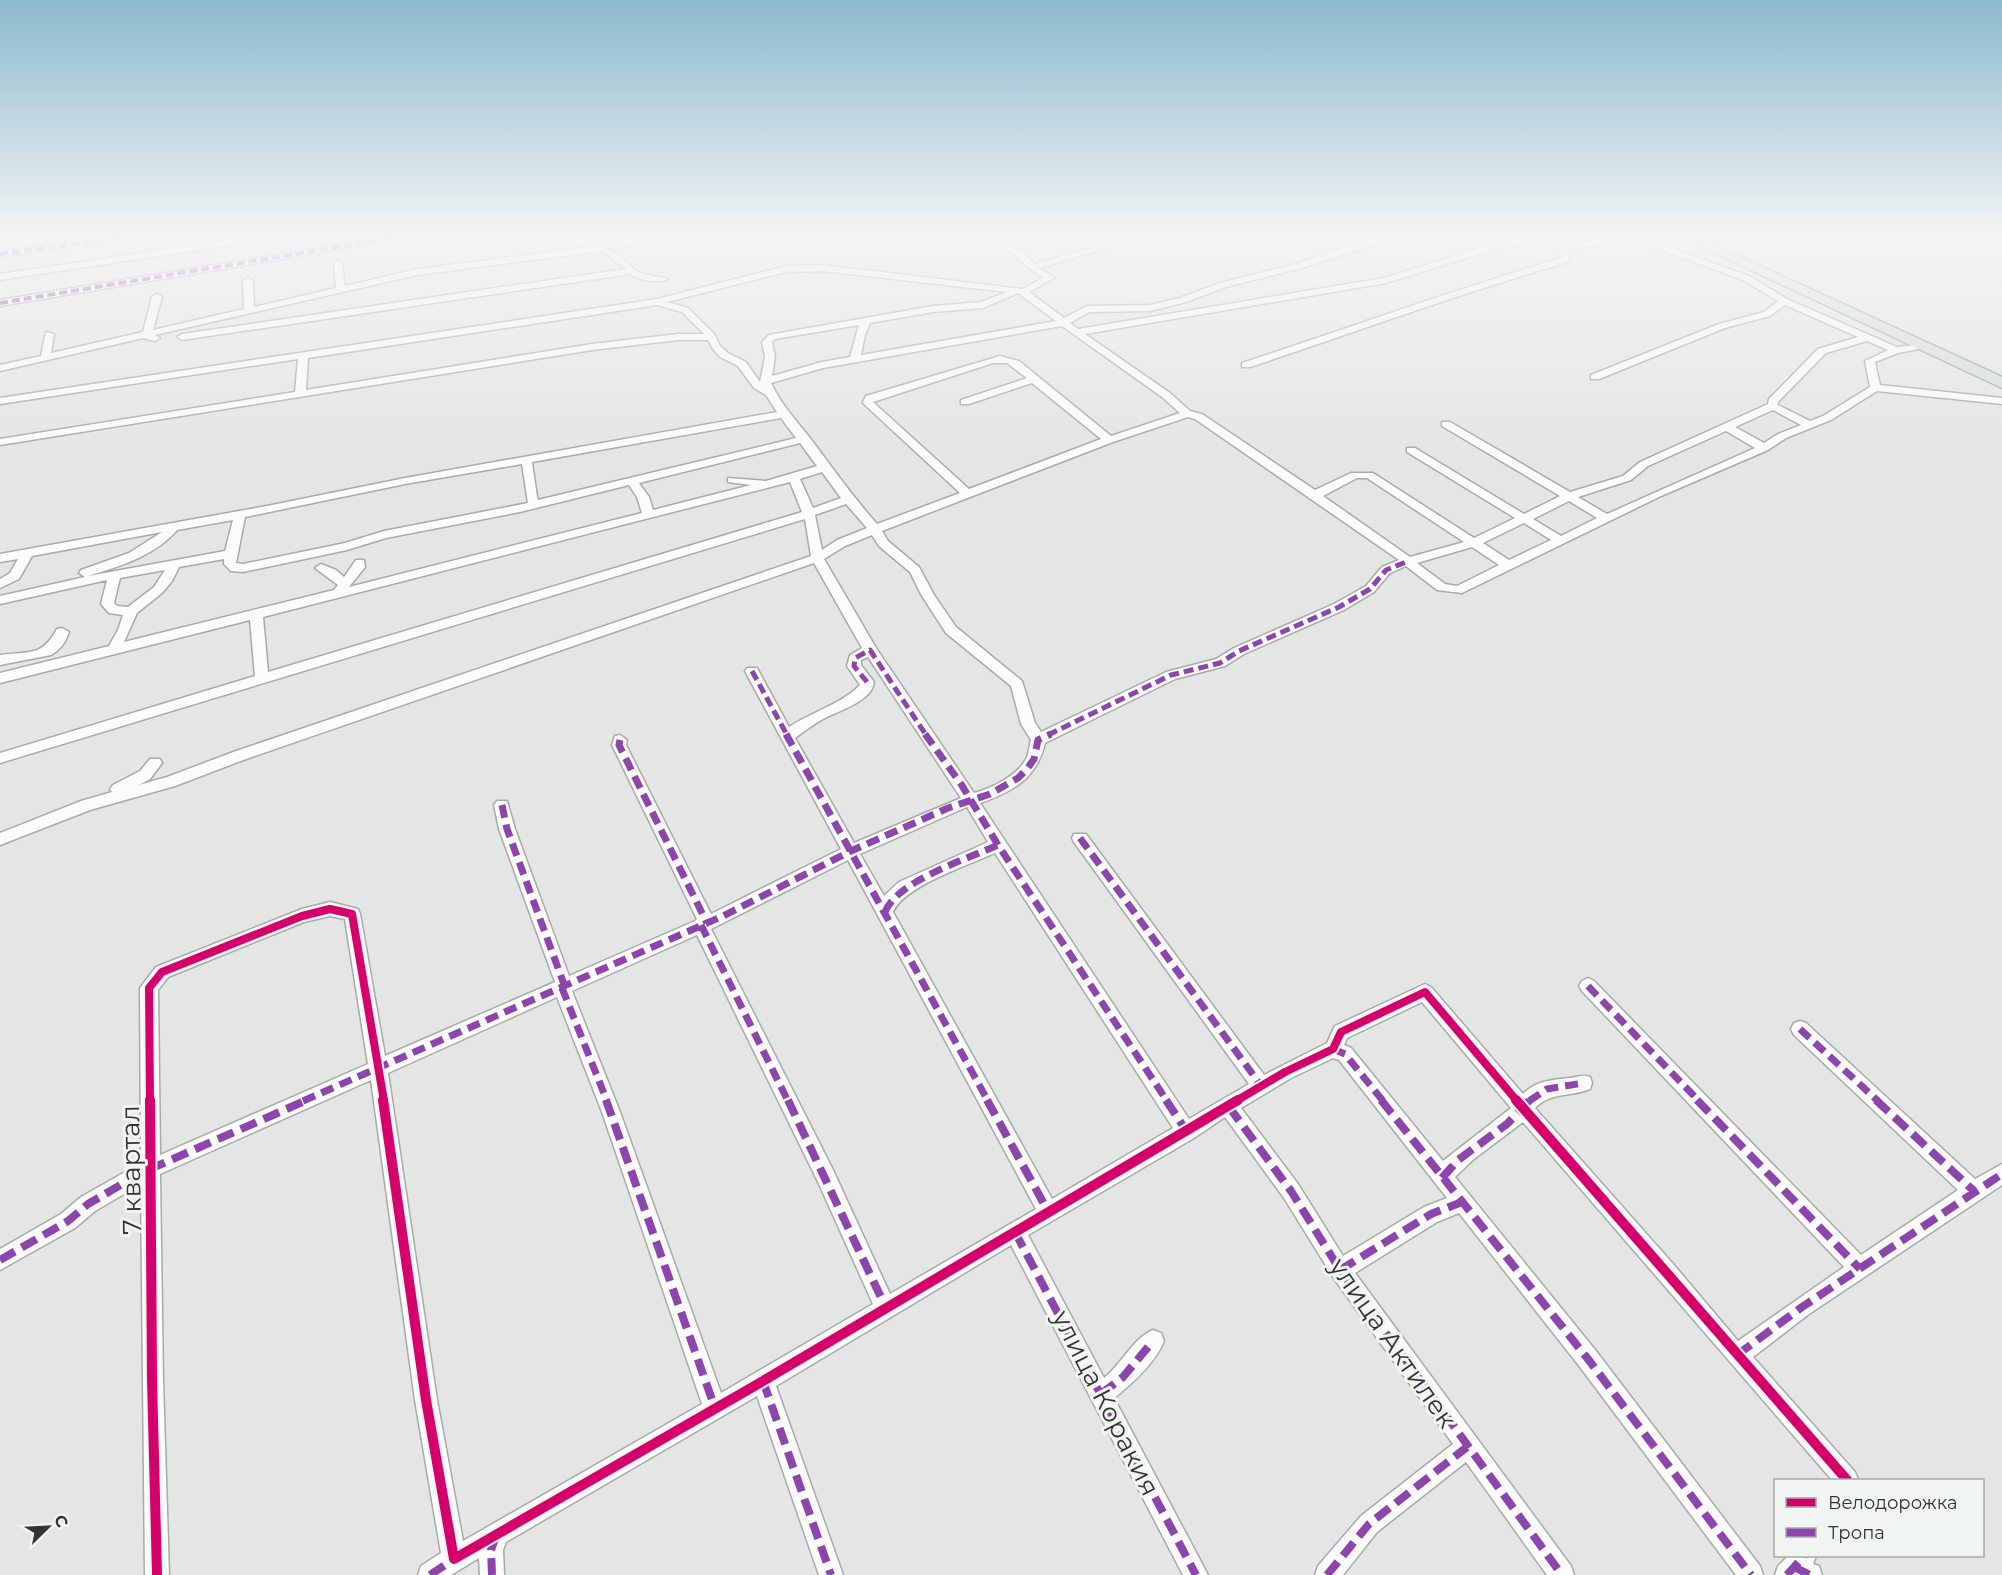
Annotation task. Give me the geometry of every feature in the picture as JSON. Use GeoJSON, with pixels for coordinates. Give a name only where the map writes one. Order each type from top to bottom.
{"type":"FeatureCollection","features":[{"type":"Feature","properties":{"kind":"highway"},"geometry":{"type":"LineString","coordinates":[[1841,308],[2002,383]]}},
{"type":"Feature","properties":{"kind":"highway"},"geometry":{"type":"LineString","coordinates":[[1859,308],[2002,374]]}},
{"type":"Feature","properties":{"kind":"street"},"geometry":{"type":"LineString","coordinates":[[147,336],[154,308]]}},
{"type":"Feature","properties":{"kind":"street"},"geometry":{"type":"LineString","coordinates":[[0,368],[264,308]]}},
{"type":"Feature","properties":{"kind":"street"},"geometry":{"type":"LineString","coordinates":[[147,336],[159,339],[175,338],[376,308]]}},
{"type":"Feature","properties":{"kind":"street"},"geometry":{"type":"LineString","coordinates":[[0,401],[614,308]]}},
{"type":"Feature","properties":{"kind":"street"},"geometry":{"type":"LineString","coordinates":[[680,308],[685,310],[712,337],[724,355],[742,364],[758,386],[772,395]]}},
{"type":"Feature","properties":{"kind":"street"},"geometry":{"type":"LineString","coordinates":[[0,1260],[68,1221],[88,1204],[152,1169],[564,988],[704,924],[852,851],[948,808],[990,794],[1018,778],[1034,759],[1038,740],[1028,724],[1017,684],[972,650],[951,630],[928,596],[915,570],[883,543],[875,529],[848,500],[785,414],[765,381],[771,353],[767,342],[772,337],[938,308]]}},
{"type":"Feature","properties":{"kind":"street"},"geometry":{"type":"LineString","coordinates":[[1043,308],[1166,395],[1187,414]]}},
{"type":"Feature","properties":{"kind":"street"},"geometry":{"type":"LineString","coordinates":[[765,381],[822,365],[1062,323],[1092,308]]}},
{"type":"Feature","properties":{"kind":"street"},"geometry":{"type":"LineString","coordinates":[[1077,332],[1215,308]]}},
{"type":"Feature","properties":{"kind":"street"},"geometry":{"type":"LineString","coordinates":[[1246,365],[1413,308]]}},
{"type":"Feature","properties":{"kind":"street"},"geometry":{"type":"LineString","coordinates":[[1594,377],[1722,326],[1767,314],[1774,308]]}},
{"type":"Feature","properties":{"kind":"street"},"geometry":{"type":"LineString","coordinates":[[1801,308],[1896,350]]}},
{"type":"Feature","properties":{"kind":"street"},"geometry":{"type":"LineString","coordinates":[[855,359],[859,347],[859,333],[867,320]]}},
{"type":"Feature","properties":{"kind":"street"},"geometry":{"type":"LineString","coordinates":[[45,358],[49,334]]}},
{"type":"Feature","properties":{"kind":"street"},"geometry":{"type":"LineString","coordinates":[[0,442],[592,347],[678,337],[712,337]]}},
{"type":"Feature","properties":{"kind":"street"},"geometry":{"type":"LineString","coordinates":[[1773,406],[1773,401],[1822,351],[1869,338]]}},
{"type":"Feature","properties":{"kind":"street"},"geometry":{"type":"LineString","coordinates":[[1875,388],[1870,361],[1896,350],[1921,346]]}},
{"type":"Feature","properties":{"kind":"street"},"geometry":{"type":"LineString","coordinates":[[300,394],[303,355]]}},
{"type":"Feature","properties":{"kind":"street"},"geometry":{"type":"LineString","coordinates":[[968,494],[875,410],[868,402],[870,398],[992,360],[1012,360],[1109,440]]}},
{"type":"Feature","properties":{"kind":"street"},"geometry":{"type":"LineString","coordinates":[[965,402],[1034,379]]}},
{"type":"Feature","properties":{"kind":"street"},"geometry":{"type":"LineString","coordinates":[[0,839],[86,805],[149,775],[817,558],[841,543],[875,529],[1109,440],[1187,414],[1198,416],[1315,495],[1441,587],[1458,590],[1764,447],[1782,436],[1827,418],[1875,388],[2002,401]]}},
{"type":"Feature","properties":{"kind":"street"},"geometry":{"type":"LineString","coordinates":[[1773,406],[1810,425]]}},
{"type":"Feature","properties":{"kind":"street"},"geometry":{"type":"LineString","coordinates":[[1038,740],[1171,675],[1220,663],[1239,651],[1339,607],[1370,589],[1386,570],[1474,543],[1568,497],[1600,484],[1627,478],[1644,464],[1773,406]]}},
{"type":"Feature","properties":{"kind":"street"},"geometry":{"type":"LineString","coordinates":[[0,558],[785,414]]}},
{"type":"Feature","properties":{"kind":"street"},"geometry":{"type":"LineString","coordinates":[[1446,424],[1607,519]]}},
{"type":"Feature","properties":{"kind":"street"},"geometry":{"type":"LineString","coordinates":[[1728,428],[1764,447]]}},
{"type":"Feature","properties":{"kind":"street"},"geometry":{"type":"LineString","coordinates":[[240,514],[230,554],[230,564],[235,568],[347,546],[384,535],[534,504],[805,439]]}},
{"type":"Feature","properties":{"kind":"street"},"geometry":{"type":"LineString","coordinates":[[1411,450],[1561,541]]}},
{"type":"Feature","properties":{"kind":"street"},"geometry":{"type":"LineString","coordinates":[[526,461],[529,465],[531,497],[534,504]]}},
{"type":"Feature","properties":{"kind":"street"},"geometry":{"type":"LineString","coordinates":[[0,678],[256,613],[342,587],[678,508],[823,468]]}},
{"type":"Feature","properties":{"kind":"street"},"geometry":{"type":"LineString","coordinates":[[1315,495],[1355,475],[1369,475],[1509,566]]}},
{"type":"Feature","properties":{"kind":"street"},"geometry":{"type":"LineString","coordinates":[[793,477],[800,489],[814,533],[817,558],[870,650],[1187,1132]]}},
{"type":"Feature","properties":{"kind":"street"},"geometry":{"type":"LineString","coordinates":[[732,480],[759,482],[764,486]]}},
{"type":"Feature","properties":{"kind":"street"},"geometry":{"type":"LineString","coordinates":[[632,481],[641,492],[647,505],[648,515]]}},
{"type":"Feature","properties":{"kind":"street"},"geometry":{"type":"LineString","coordinates":[[0,758],[848,500]]}},
{"type":"Feature","properties":{"kind":"street"},"geometry":{"type":"LineString","coordinates":[[678,508],[684,521]]}},
{"type":"Feature","properties":{"kind":"street"},"geometry":{"type":"LineString","coordinates":[[49,589],[154,544],[167,537],[174,526]]}},
{"type":"Feature","properties":{"kind":"street"},"geometry":{"type":"LineString","coordinates":[[0,584],[15,576],[27,553]]}},
{"type":"Feature","properties":{"kind":"street"},"geometry":{"type":"LineString","coordinates":[[0,600],[130,572],[230,554]]}},
{"type":"Feature","properties":{"kind":"street"},"geometry":{"type":"LineString","coordinates":[[342,587],[360,563]]}},
{"type":"Feature","properties":{"kind":"street"},"geometry":{"type":"LineString","coordinates":[[114,649],[125,630],[131,611],[158,590],[166,581],[173,566]]}},
{"type":"Feature","properties":{"kind":"street"},"geometry":{"type":"LineString","coordinates":[[98,568],[130,572]]}},
{"type":"Feature","properties":{"kind":"street"},"geometry":{"type":"LineString","coordinates":[[321,568],[332,573],[342,587]]}},
{"type":"Feature","properties":{"kind":"street"},"geometry":{"type":"LineString","coordinates":[[114,576],[107,604],[114,610],[131,611]]}},
{"type":"Feature","properties":{"kind":"street"},"geometry":{"type":"LineString","coordinates":[[256,613],[262,679]]}},
{"type":"Feature","properties":{"kind":"street"},"geometry":{"type":"LineString","coordinates":[[0,660],[45,653],[57,645],[62,632]]}},
{"type":"Feature","properties":{"kind":"street"},"geometry":{"type":"LineString","coordinates":[[787,736],[861,693],[867,686],[867,682],[854,666],[855,658],[870,650]]}},
{"type":"Feature","properties":{"kind":"street"},"geometry":{"type":"LineString","coordinates":[[752,671],[1049,1213]]}},
{"type":"Feature","properties":{"kind":"street"},"geometry":{"type":"LineString","coordinates":[[861,693],[895,688]]}},
{"type":"Feature","properties":{"kind":"street"},"geometry":{"type":"LineString","coordinates":[[620,740],[634,777],[826,1177],[886,1308]]}},
{"type":"Feature","properties":{"kind":"street"},"geometry":{"type":"LineString","coordinates":[[501,805],[507,829],[611,1112],[715,1408]]}},
{"type":"Feature","properties":{"kind":"street"},"geometry":{"type":"LineString","coordinates":[[1080,838],[1262,1087]]}},
{"type":"Feature","properties":{"kind":"street"},"geometry":{"type":"LineString","coordinates":[[885,912],[889,902],[905,887],[998,845]]}},
{"type":"Feature","properties":{"kind":"street","name":"7 квартал"},"geometry":{"type":"LineString","coordinates":[[157,1575],[152,1380],[149,988],[162,972],[302,916],[330,909],[352,914],[378,1069]]}},
{"type":"Feature","properties":{"kind":"street"},"geometry":{"type":"LineString","coordinates":[[1588,986],[1860,1269]]}},
{"type":"Feature","properties":{"kind":"street"},"geometry":{"type":"LineString","coordinates":[[430,1575],[498,1533],[763,1382],[1285,1072],[1333,1049],[1341,1032],[1425,992],[1522,1107],[1846,1479]]}},
{"type":"Feature","properties":{"kind":"street"},"geometry":{"type":"LineString","coordinates":[[1800,1029],[1974,1191]]}},
{"type":"Feature","properties":{"kind":"street"},"geometry":{"type":"LineString","coordinates":[[1333,1049],[1345,1054],[1650,1439],[1751,1575]]}},
{"type":"Feature","properties":{"kind":"street"},"geometry":{"type":"LineString","coordinates":[[378,1069],[426,1400],[454,1559]]}},
{"type":"Feature","properties":{"kind":"street"},"geometry":{"type":"LineString","coordinates":[[1442,1178],[1450,1166],[1504,1126],[1536,1094],[1547,1089],[1575,1087],[1583,1083]]}},
{"type":"Feature","properties":{"kind":"street","name":"улица Актилек"},"geometry":{"type":"LineString","coordinates":[[1229,1107],[1291,1191],[1340,1270],[1562,1575]]}},
{"type":"Feature","properties":{"kind":"street"},"geometry":{"type":"LineString","coordinates":[[1737,1355],[1802,1306],[2002,1174]]}},
{"type":"Feature","properties":{"kind":"street"},"geometry":{"type":"LineString","coordinates":[[1340,1270],[1431,1214],[1461,1202]]}},
{"type":"Feature","properties":{"kind":"street","name":"улица Коракия"},"geometry":{"type":"LineString","coordinates":[[1015,1232],[1196,1575]]}},
{"type":"Feature","properties":{"kind":"street"},"geometry":{"type":"LineString","coordinates":[[1101,1394],[1123,1377],[1153,1341]]}},
{"type":"Feature","properties":{"kind":"street"},"geometry":{"type":"LineString","coordinates":[[763,1382],[831,1575]]}},
{"type":"Feature","properties":{"kind":"street"},"geometry":{"type":"LineString","coordinates":[[1327,1575],[1369,1524],[1467,1447]]}},
{"type":"Feature","properties":{"kind":"street"},"geometry":{"type":"LineString","coordinates":[[492,1575],[491,1550],[498,1533]]}},
{"type":"Feature","properties":{"kind":"marked path"},"geometry":{"type":"LineString","coordinates":[[0,1260],[68,1221],[88,1204],[141,1173],[723,916],[851,851],[948,808],[990,794],[1018,778],[1027,769],[1034,759],[1038,740],[1171,675],[1220,663],[1239,651],[1339,607],[1370,589],[1386,570],[1406,562]]}},
{"type":"Feature","properties":{"kind":"marked path"},"geometry":{"type":"LineString","coordinates":[[867,682],[854,666],[855,658],[870,650],[937,752],[961,784],[998,845],[1187,1132]]}},
{"type":"Feature","properties":{"kind":"marked path"},"geometry":{"type":"LineString","coordinates":[[752,671],[1049,1213]]}},
{"type":"Feature","properties":{"kind":"marked path"},"geometry":{"type":"LineString","coordinates":[[620,740],[619,745],[707,923]]}},
{"type":"Feature","properties":{"kind":"marked path"},"geometry":{"type":"LineString","coordinates":[[502,805],[507,829],[565,987]]}},
{"type":"Feature","properties":{"kind":"marked path"},"geometry":{"type":"LineString","coordinates":[[1080,838],[1262,1087]]}},
{"type":"Feature","properties":{"kind":"marked path"},"geometry":{"type":"LineString","coordinates":[[885,912],[889,902],[905,887],[998,845]]}},
{"type":"Feature","properties":{"kind":"marked path"},"geometry":{"type":"LineString","coordinates":[[701,925],[826,1177],[886,1308]]}},
{"type":"Feature","properties":{"kind":"marked path"},"geometry":{"type":"LineString","coordinates":[[1588,986],[1860,1269]]}},
{"type":"Feature","properties":{"kind":"marked path"},"geometry":{"type":"LineString","coordinates":[[562,988],[611,1112],[715,1408]]}},
{"type":"Feature","properties":{"kind":"marked path"},"geometry":{"type":"LineString","coordinates":[[1800,1029],[1974,1191]]}},
{"type":"Feature","properties":{"kind":"marked path"},"geometry":{"type":"LineString","coordinates":[[1333,1049],[1345,1054],[1588,1359],[1751,1575]]}},
{"type":"Feature","properties":{"kind":"marked path"},"geometry":{"type":"LineString","coordinates":[[1442,1178],[1449,1168],[1467,1152],[1507,1124],[1537,1094],[1547,1089],[1583,1083]]}},
{"type":"Feature","properties":{"kind":"marked path"},"geometry":{"type":"LineString","coordinates":[[1229,1107],[1291,1191],[1340,1270],[1562,1575]]}},
{"type":"Feature","properties":{"kind":"marked path"},"geometry":{"type":"LineString","coordinates":[[1737,1355],[1802,1307],[2002,1174]]}},
{"type":"Feature","properties":{"kind":"marked path"},"geometry":{"type":"LineString","coordinates":[[1340,1270],[1431,1214],[1462,1202]]}},
{"type":"Feature","properties":{"kind":"marked path"},"geometry":{"type":"LineString","coordinates":[[1015,1232],[1196,1575]]}},
{"type":"Feature","properties":{"kind":"marked path"},"geometry":{"type":"LineString","coordinates":[[1101,1394],[1123,1377],[1153,1341]]}},
{"type":"Feature","properties":{"kind":"marked path"},"geometry":{"type":"LineString","coordinates":[[763,1381],[831,1575]]}},
{"type":"Feature","properties":{"kind":"marked path"},"geometry":{"type":"LineString","coordinates":[[1327,1575],[1369,1524],[1467,1447]]}},
{"type":"Feature","properties":{"kind":"marked path"},"geometry":{"type":"LineString","coordinates":[[492,1575],[491,1550],[496,1536]]}},
{"type":"Feature","properties":{"kind":"marked path"},"geometry":{"type":"LineString","coordinates":[[1787,1575],[1803,1557]]}},
{"type":"Feature","properties":{"kind":"marked path"},"geometry":{"type":"LineString","coordinates":[[430,1575],[454,1559]]}},
{"type":"Feature","properties":{"kind":"marked path"},"geometry":{"type":"LineString","coordinates":[[1794,1567],[1810,1575]]}},
{"type":"Feature","properties":{"kind":"cycle path"},"geometry":{"type":"LineString","coordinates":[[157,1575],[152,1380],[149,988],[162,972],[302,916],[330,909],[352,914],[384,1104],[426,1400],[454,1559],[763,1381],[1285,1072],[1333,1049],[1341,1032],[1425,992],[1667,1272],[1695,1308],[1846,1479]]}}]}
